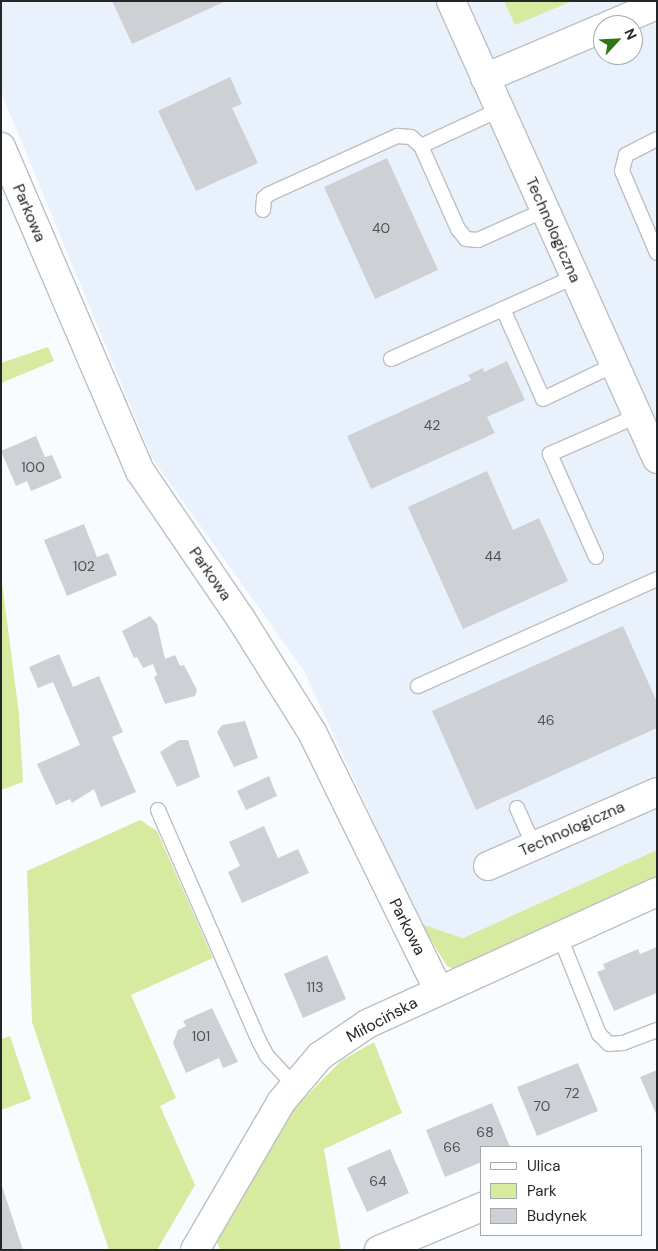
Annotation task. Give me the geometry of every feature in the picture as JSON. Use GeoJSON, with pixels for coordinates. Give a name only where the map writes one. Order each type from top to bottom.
{"type":"FeatureCollection","features":[{"type":"Feature","properties":{"kind":"street","name":"Technologiczna"},"geometry":{"type":"LineString","coordinates":[[451,1],[657,459]]}},
{"type":"Feature","properties":{"kind":"street"},"geometry":{"type":"LineString","coordinates":[[634,15],[657,5]]}},
{"type":"Feature","properties":{"kind":"street"},"geometry":{"type":"LineString","coordinates":[[485,78],[593,32]]}},
{"type":"Feature","properties":{"kind":"street","name":"Parkowa"},"geometry":{"type":"LineString","coordinates":[[1,147],[140,471],[242,619],[312,732],[439,991]]}},
{"type":"Feature","properties":{"kind":"street","name":"Technologiczna"},"geometry":{"type":"LineString","coordinates":[[488,866],[657,792]]}},
{"type":"Feature","properties":{"kind":"street","name":"Miłocińska"},"geometry":{"type":"LineString","coordinates":[[195,1250],[281,1102],[320,1056],[367,1024],[657,892]]}},
{"type":"Feature","properties":{"kind":"street"},"geometry":{"type":"LineString","coordinates":[[378,1250],[480,1209]]}},
{"type":"Feature","properties":{"kind":"lane"},"geometry":{"type":"LineString","coordinates":[[420,146],[499,110]]}},
{"type":"Feature","properties":{"kind":"lane"},"geometry":{"type":"LineString","coordinates":[[263,210],[264,198],[269,194],[397,136],[411,137],[420,146],[458,229],[466,239],[478,240],[545,210]]}},
{"type":"Feature","properties":{"kind":"lane"},"geometry":{"type":"LineString","coordinates":[[657,139],[626,155],[622,171],[657,253]]}},
{"type":"Feature","properties":{"kind":"lane"},"geometry":{"type":"LineString","coordinates":[[391,359],[574,277]]}},
{"type":"Feature","properties":{"kind":"lane"},"geometry":{"type":"LineString","coordinates":[[502,309],[543,399],[614,365]]}},
{"type":"Feature","properties":{"kind":"lane"},"geometry":{"type":"LineString","coordinates":[[596,557],[550,454],[637,416]]}},
{"type":"Feature","properties":{"kind":"lane"},"geometry":{"type":"LineString","coordinates":[[418,686],[657,579]]}},
{"type":"Feature","properties":{"kind":"lane"},"geometry":{"type":"LineString","coordinates":[[517,808],[534,846]]}},
{"type":"Feature","properties":{"kind":"lane"},"geometry":{"type":"LineString","coordinates":[[158,810],[259,1041],[267,1056],[295,1086]]}},
{"type":"Feature","properties":{"kind":"lane"},"geometry":{"type":"LineString","coordinates":[[560,937],[599,1034],[609,1044],[623,1043],[657,1030]]}},
{"type":"Feature","properties":{"kind":"shaded area"},"geometry":{"type":"Polygon","coordinates":[[[1,1],[657,1],[657,850],[463,938],[421,924],[304,671],[152,458],[1,92],[1,1]]]}},
{"type":"Feature","properties":{"kind":"green space"},"geometry":{"type":"Polygon","coordinates":[[[504,1],[572,1],[515,25],[504,1]]]}},
{"type":"Feature","properties":{"kind":"green space"},"geometry":{"type":"Polygon","coordinates":[[[48,347],[54,361],[1,383],[1,363],[48,347]]]}},
{"type":"Feature","properties":{"kind":"green space"},"geometry":{"type":"Polygon","coordinates":[[[1,575],[19,714],[23,782],[1,790],[1,575]]]}},
{"type":"Feature","properties":{"kind":"green space"},"geometry":{"type":"Polygon","coordinates":[[[140,820],[157,831],[213,958],[131,995],[176,1098],[160,1106],[195,1185],[157,1250],[109,1250],[32,1022],[27,871],[140,820]]]}},
{"type":"Feature","properties":{"kind":"green space"},"geometry":{"type":"Polygon","coordinates":[[[657,850],[657,880],[454,969],[447,966],[421,924],[463,938],[657,850]]]}},
{"type":"Feature","properties":{"kind":"green space"},"geometry":{"type":"Polygon","coordinates":[[[10,1036],[31,1099],[1,1110],[1,1039],[10,1036]]]}},
{"type":"Feature","properties":{"kind":"green space"},"geometry":{"type":"Polygon","coordinates":[[[374,1042],[402,1113],[324,1149],[341,1250],[220,1250],[216,1238],[290,1113],[341,1061],[374,1042]]]}},
{"type":"Feature","properties":{"kind":"building"},"geometry":{"type":"Polygon","coordinates":[[[112,1],[226,1],[132,44],[112,1]]]}},
{"type":"Feature","properties":{"kind":"building"},"geometry":{"type":"Polygon","coordinates":[[[230,77],[242,104],[232,108],[258,163],[196,191],[158,111],[230,77]]]}},
{"type":"Feature","properties":{"kind":"building"},"geometry":{"type":"Polygon","coordinates":[[[387,158],[438,270],[375,299],[324,187],[387,158]]]}},
{"type":"Feature","properties":{"kind":"building"},"geometry":{"type":"Polygon","coordinates":[[[507,361],[525,400],[487,417],[495,433],[371,489],[347,436],[471,380],[468,375],[483,368],[484,372],[507,361]]]}},
{"type":"Feature","properties":{"kind":"building"},"geometry":{"type":"Polygon","coordinates":[[[36,436],[45,457],[52,455],[62,478],[31,491],[27,481],[16,486],[1,451],[36,436]]]}},
{"type":"Feature","properties":{"kind":"building"},"geometry":{"type":"Polygon","coordinates":[[[487,471],[513,530],[539,518],[568,581],[463,629],[408,507],[487,471]]]}},
{"type":"Feature","properties":{"kind":"building"},"geometry":{"type":"Polygon","coordinates":[[[84,524],[97,557],[108,553],[117,575],[67,596],[44,540],[84,524]]]}},
{"type":"Feature","properties":{"kind":"building"},"geometry":{"type":"Polygon","coordinates":[[[150,616],[157,624],[165,659],[175,655],[180,666],[184,665],[197,690],[195,696],[165,704],[154,677],[157,675],[153,664],[143,668],[137,657],[134,658],[122,631],[150,616]]]}},
{"type":"Feature","properties":{"kind":"building"},"geometry":{"type":"Polygon","coordinates":[[[623,626],[657,702],[657,728],[476,810],[432,711],[623,626]]]}},
{"type":"Feature","properties":{"kind":"building"},"geometry":{"type":"Polygon","coordinates":[[[59,654],[73,687],[99,676],[123,732],[112,737],[136,792],[101,807],[94,789],[72,803],[70,799],[56,805],[37,764],[80,745],[53,682],[38,688],[29,667],[59,654]]]}},
{"type":"Feature","properties":{"kind":"building"},"geometry":{"type":"Polygon","coordinates":[[[245,721],[258,758],[234,767],[217,732],[222,725],[245,721]]]}},
{"type":"Feature","properties":{"kind":"building"},"geometry":{"type":"Polygon","coordinates":[[[179,740],[188,740],[200,777],[177,787],[160,752],[179,740]]]}},
{"type":"Feature","properties":{"kind":"building"},"geometry":{"type":"Polygon","coordinates":[[[269,776],[277,796],[246,810],[237,791],[269,776]]]}},
{"type":"Feature","properties":{"kind":"building"},"geometry":{"type":"Polygon","coordinates":[[[264,826],[278,858],[298,849],[309,873],[242,903],[228,872],[240,866],[229,842],[264,826]]]}},
{"type":"Feature","properties":{"kind":"building"},"geometry":{"type":"Polygon","coordinates":[[[657,947],[657,993],[614,1011],[597,972],[605,969],[603,964],[638,949],[640,954],[657,947]]]}},
{"type":"Feature","properties":{"kind":"building"},"geometry":{"type":"Polygon","coordinates":[[[327,955],[346,999],[303,1018],[284,974],[327,955]]]}},
{"type":"Feature","properties":{"kind":"building"},"geometry":{"type":"Polygon","coordinates":[[[212,1008],[238,1062],[223,1068],[219,1058],[186,1073],[173,1043],[178,1030],[186,1026],[183,1021],[212,1008]]]}},
{"type":"Feature","properties":{"kind":"building"},"geometry":{"type":"Polygon","coordinates":[[[578,1063],[598,1111],[537,1136],[517,1087],[578,1063]]]}},
{"type":"Feature","properties":{"kind":"building"},"geometry":{"type":"Polygon","coordinates":[[[657,1070],[657,1116],[640,1077],[657,1070]]]}},
{"type":"Feature","properties":{"kind":"building"},"geometry":{"type":"Polygon","coordinates":[[[492,1103],[510,1146],[480,1146],[480,1163],[445,1177],[426,1130],[492,1103]]]}},
{"type":"Feature","properties":{"kind":"building"},"geometry":{"type":"Polygon","coordinates":[[[390,1149],[409,1193],[367,1212],[347,1168],[390,1149]]]}},
{"type":"Feature","properties":{"kind":"building"},"geometry":{"type":"Polygon","coordinates":[[[2,1186],[23,1250],[1,1250],[2,1186]]]}}]}
